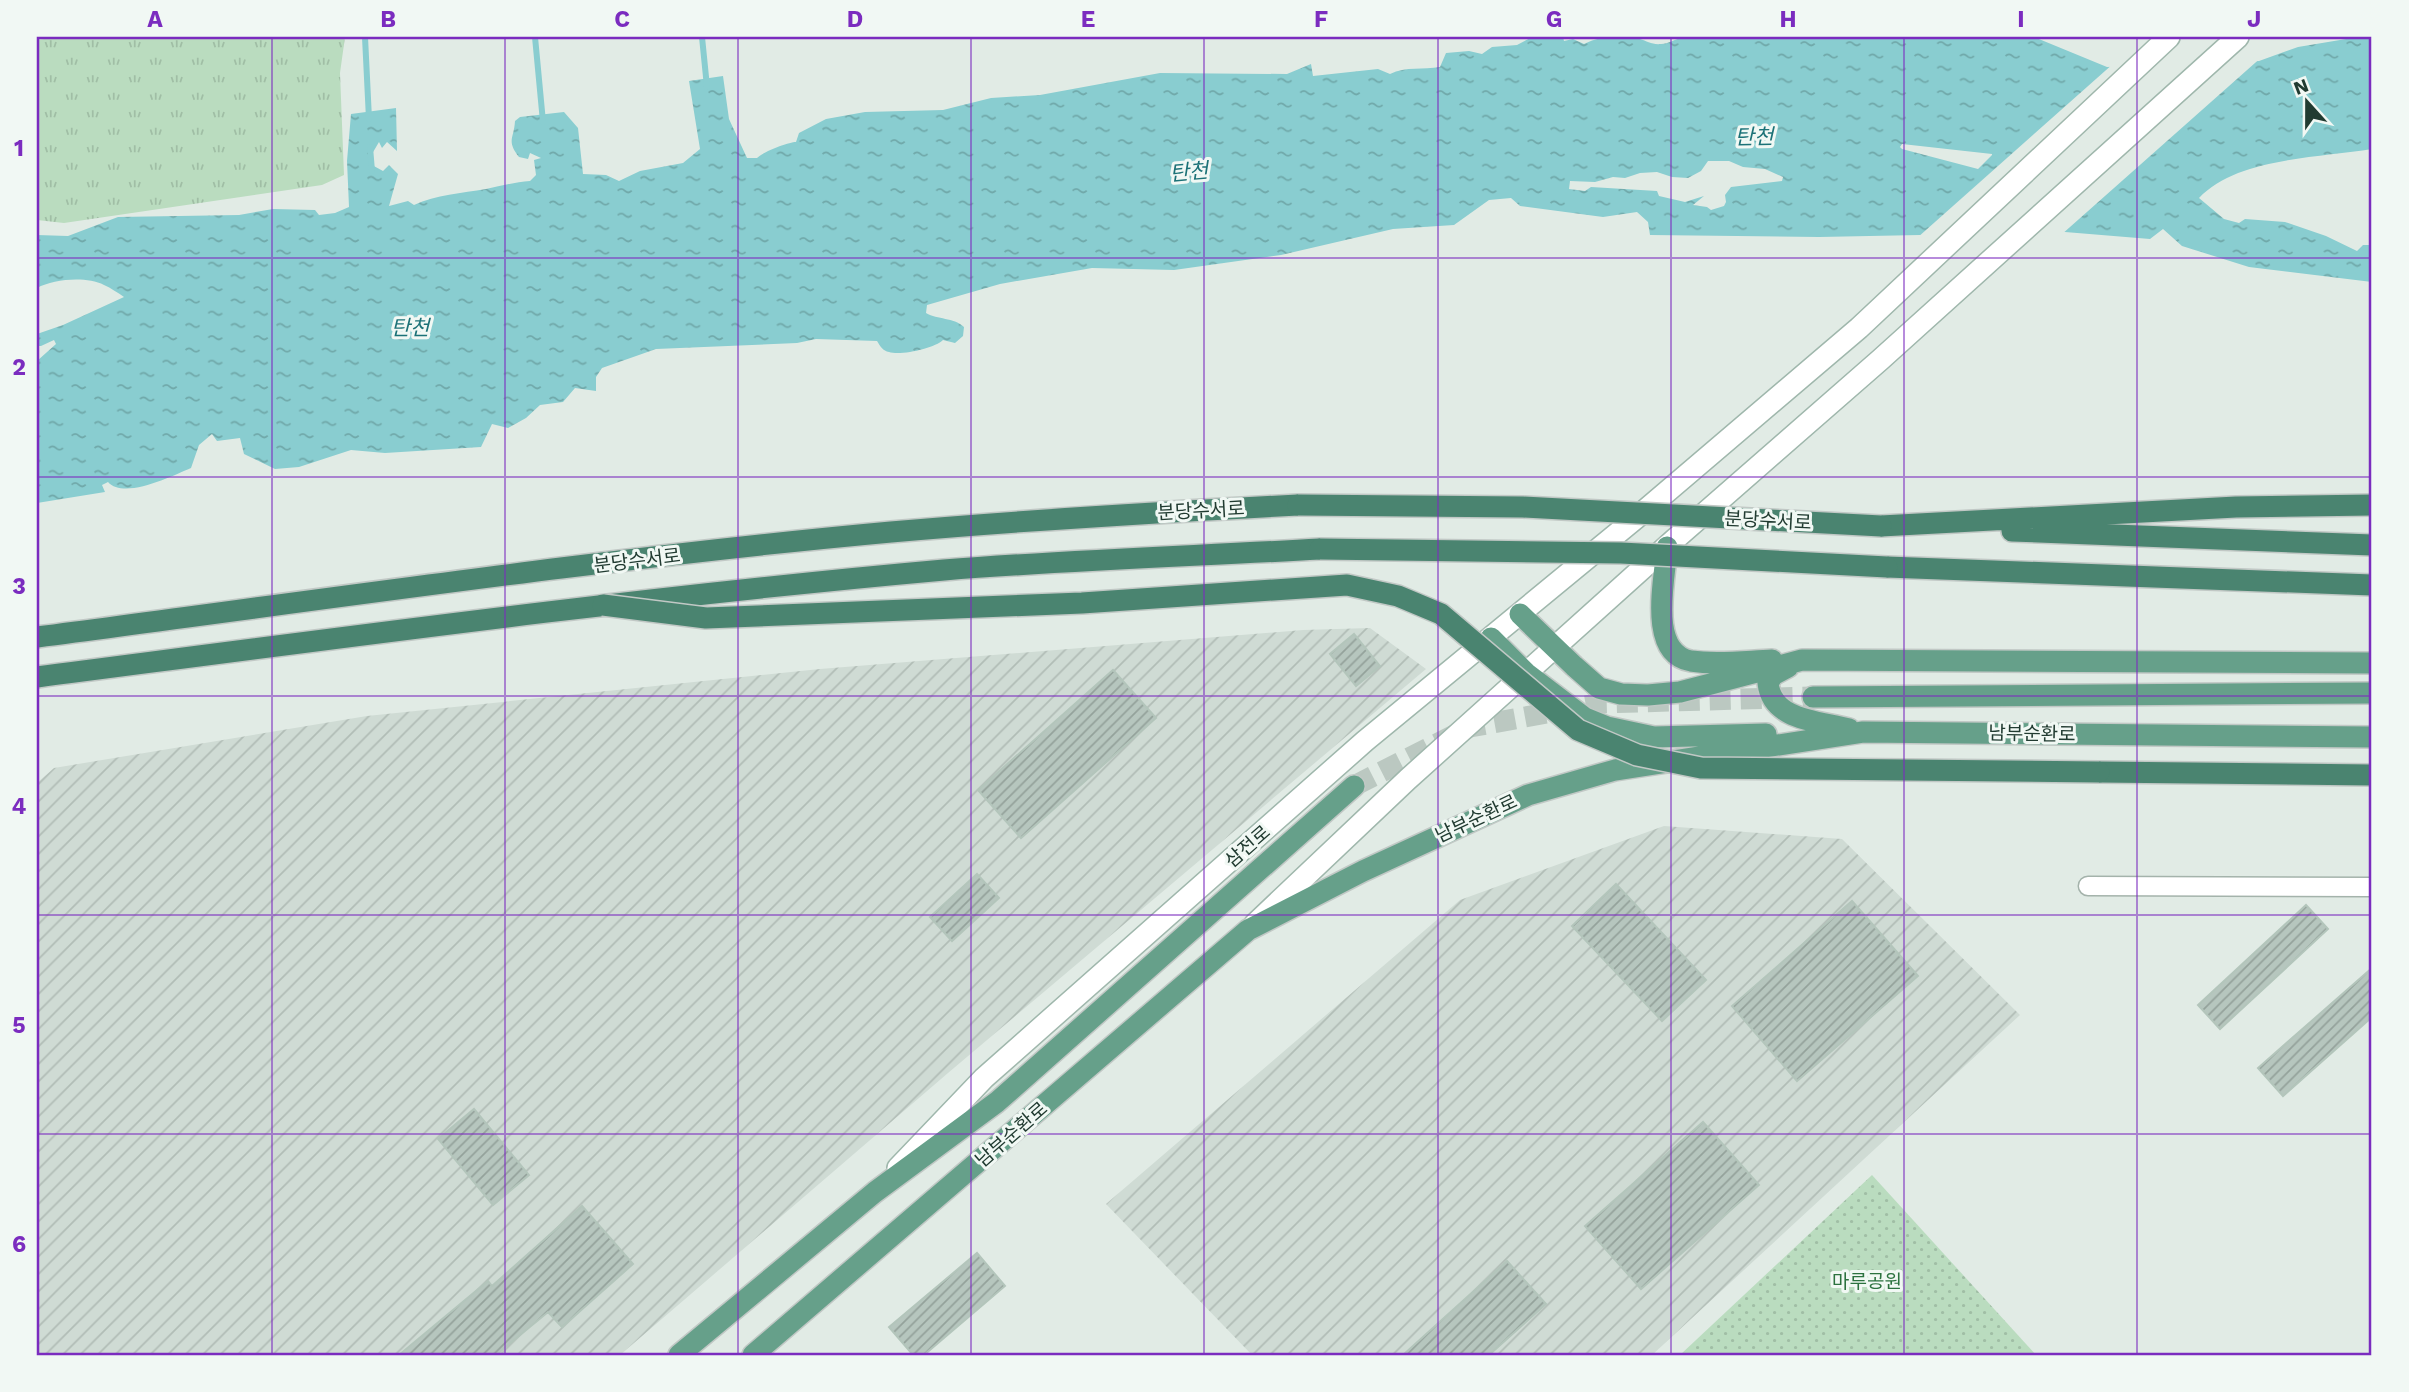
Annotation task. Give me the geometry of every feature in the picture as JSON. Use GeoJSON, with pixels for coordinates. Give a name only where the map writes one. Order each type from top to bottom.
{"type":"FeatureCollection","features":[{"type":"Feature","properties":{"kind":"highway","name":"분당수서로"},"geometry":{"type":"LineString","coordinates":[[37,637],[632,560],[893,532],[1146,513],[1298,505],[1523,508],[1881,526],[2372,545]]}},
{"type":"Feature","properties":{"kind":"highway"},"geometry":{"type":"LineString","coordinates":[[1881,526],[2236,507],[2372,505]]}},
{"type":"Feature","properties":{"kind":"highway","name":"분당수서로"},"geometry":{"type":"LineString","coordinates":[[37,677],[603,605],[1024,564],[1320,550],[1621,553],[1887,567],[2372,585]]}},
{"type":"Feature","properties":{"kind":"highway"},"geometry":{"type":"LineString","coordinates":[[603,605],[706,618],[1082,603],[1346,585],[1398,596],[1441,614],[1578,730],[1637,755],[1701,768],[2372,775]]}},
{"type":"Feature","properties":{"kind":"main road","name":"삼전로"},"geometry":{"type":"LineString","coordinates":[[875,1192],[984,1078],[1365,741],[1636,518],[1860,328],[2169,37]]}},
{"type":"Feature","properties":{"kind":"main road"},"geometry":{"type":"LineString","coordinates":[[1248,929],[1408,779],[1670,543],[1881,360],[2238,37]]}},
{"type":"Feature","properties":{"kind":"main road"},"geometry":{"type":"LineString","coordinates":[[1670,543],[1662,618],[1668,646],[1675,655],[1691,661],[2372,663]]}},
{"type":"Feature","properties":{"kind":"main road"},"geometry":{"type":"LineString","coordinates":[[1520,614],[1599,688],[1621,694],[1680,692],[1802,660]]}},
{"type":"Feature","properties":{"kind":"main road"},"geometry":{"type":"LineString","coordinates":[[1490,638],[1526,673],[1585,718],[1607,727],[1654,737],[1863,732]]}},
{"type":"Feature","properties":{"kind":"main road"},"geometry":{"type":"LineString","coordinates":[[1802,660],[1773,675],[1768,683],[1773,703],[1783,711],[1797,716],[1863,732]]}},
{"type":"Feature","properties":{"kind":"main road","name":"남부순환로"},"geometry":{"type":"LineString","coordinates":[[1813,697],[2372,693]]}},
{"type":"Feature","properties":{"kind":"main road","name":"남부순환로"},"geometry":{"type":"LineString","coordinates":[[753,1355],[1248,929],[1363,871],[1528,795],[1615,770],[1863,732],[2372,737]]}},
{"type":"Feature","properties":{"kind":"main road","name":"남부순환로"},"geometry":{"type":"LineString","coordinates":[[679,1355],[875,1192],[996,1102],[1354,786]]}},
{"type":"Feature","properties":{"kind":"street"},"geometry":{"type":"LineString","coordinates":[[2088,886],[2372,887]]}},
{"type":"Feature","properties":{"kind":"shaded area"},"geometry":{"type":"Polygon","coordinates":[[[1370,628],[1426,669],[948,1073],[620,1355],[37,1355],[37,783],[54,768],[367,716],[820,669],[1303,630],[1370,628]]]}},
{"type":"Feature","properties":{"kind":"shaded area"},"geometry":{"type":"Polygon","coordinates":[[[1664,826],[1842,839],[2020,1015],[1652,1355],[1252,1355],[1106,1204],[1460,900],[1664,826]]]}},
{"type":"Feature","properties":{"kind":"green space"},"geometry":{"type":"Polygon","coordinates":[[[59,37],[345,37],[340,73],[344,175],[322,185],[64,223],[37,220],[37,40],[59,37]]]}},
{"type":"Feature","properties":{"kind":"green space","name":"마루공원"},"geometry":{"type":"Polygon","coordinates":[[[1872,1175],[2036,1355],[1680,1355],[1872,1175]]]}},
{"type":"Feature","properties":{"kind":"water","name":"탄천"},"geometry":{"type":"Polygon","coordinates":[[[1619,35],[1658,44],[1683,37],[2034,37],[2107,67],[2259,61],[2298,47],[2372,37],[2372,149],[2257,167],[2215,184],[2199,198],[2224,219],[2239,223],[2245,219],[2285,222],[2326,236],[2357,251],[2363,245],[2372,245],[2372,282],[2249,267],[2182,246],[2163,229],[2150,239],[2065,232],[1819,237],[1650,235],[1648,222],[1637,212],[1603,217],[1520,206],[1511,198],[1489,200],[1454,225],[1393,229],[1281,255],[1174,270],[1092,268],[1000,284],[927,305],[926,313],[964,327],[963,336],[955,343],[943,340],[933,346],[909,352],[887,351],[877,341],[816,339],[797,343],[656,349],[602,368],[596,377],[596,391],[575,388],[563,402],[540,405],[526,418],[508,428],[492,424],[481,447],[385,453],[351,450],[299,467],[275,469],[244,454],[240,438],[217,441],[212,434],[199,445],[191,468],[161,481],[125,489],[108,482],[102,485],[105,492],[37,503],[37,361],[56,344],[54,340],[37,346],[37,334],[124,297],[107,286],[88,280],[61,281],[37,288],[37,235],[68,236],[118,217],[239,215],[273,209],[315,210],[319,215],[335,213],[349,207],[347,161],[351,114],[396,108],[397,151],[387,142],[382,148],[379,142],[369,159],[372,165],[383,171],[389,165],[398,174],[389,206],[408,201],[414,205],[440,197],[530,181],[536,175],[534,160],[541,158],[530,153],[528,159],[519,157],[515,151],[512,139],[515,121],[520,117],[564,112],[578,128],[583,174],[606,175],[619,181],[640,171],[683,163],[700,149],[689,81],[723,76],[729,119],[747,158],[757,158],[796,142],[799,133],[826,119],[865,112],[943,110],[991,98],[1040,95],[1160,73],[1287,74],[1311,64],[1313,76],[1378,69],[1390,74],[1408,69],[1440,67],[1446,53],[1469,51],[1482,54],[1492,47],[1517,45],[1532,37],[1563,37],[1564,41],[1573,39],[1584,44],[1619,35]],[[1902,144],[1902,149],[1978,169],[1992,155],[1992,154],[1902,144]],[[1708,161],[1701,171],[1688,178],[1657,172],[1640,173],[1595,182],[1570,181],[1569,189],[1585,191],[1591,187],[1657,191],[1659,196],[1685,202],[1704,196],[1693,205],[1711,210],[1724,206],[1725,195],[1731,187],[1782,181],[1783,177],[1765,169],[1743,167],[1729,161],[1708,161]]]}},
{"type":"Feature","properties":{"kind":"pier"},"geometry":{"type":"Polygon","coordinates":[[[2264,55],[2061,235],[1917,238],[2114,63],[2264,55]]]}},
{"type":"Feature","properties":{"kind":"building"},"geometry":{"type":"Polygon","coordinates":[[[1354,634],[1380,666],[1356,686],[1330,654],[1354,634]]]}},
{"type":"Feature","properties":{"kind":"building"},"geometry":{"type":"Polygon","coordinates":[[[1113,670],[1156,718],[1021,838],[978,790],[1113,670]]]}},
{"type":"Feature","properties":{"kind":"building"},"geometry":{"type":"Polygon","coordinates":[[[977,874],[999,898],[952,941],[930,917],[977,874]]]}},
{"type":"Feature","properties":{"kind":"building"},"geometry":{"type":"Polygon","coordinates":[[[1616,884],[1706,980],[1662,1021],[1572,926],[1616,884]]]}},
{"type":"Feature","properties":{"kind":"building"},"geometry":{"type":"Polygon","coordinates":[[[1852,901],[1918,976],[1797,1081],[1732,1006],[1852,901]]]}},
{"type":"Feature","properties":{"kind":"building"},"geometry":{"type":"Polygon","coordinates":[[[2306,905],[2328,929],[2220,1029],[2198,1005],[2306,905]]]}},
{"type":"Feature","properties":{"kind":"building"},"geometry":{"type":"Polygon","coordinates":[[[2372,968],[2372,1017],[2283,1096],[2258,1068],[2372,968]]]}},
{"type":"Feature","properties":{"kind":"building"},"geometry":{"type":"Polygon","coordinates":[[[474,1109],[529,1175],[493,1205],[438,1139],[474,1109]]]}},
{"type":"Feature","properties":{"kind":"building"},"geometry":{"type":"Polygon","coordinates":[[[1703,1122],[1759,1185],[1641,1289],[1585,1226],[1703,1122]]]}},
{"type":"Feature","properties":{"kind":"building"},"geometry":{"type":"Polygon","coordinates":[[[582,1206],[633,1264],[562,1327],[548,1312],[496,1355],[399,1355],[488,1281],[492,1286],[582,1206]]]}},
{"type":"Feature","properties":{"kind":"building"},"geometry":{"type":"Polygon","coordinates":[[[977,1253],[1005,1286],[924,1355],[913,1355],[889,1327],[977,1253]]]}},
{"type":"Feature","properties":{"kind":"building"},"geometry":{"type":"Polygon","coordinates":[[[1507,1261],[1546,1304],[1489,1355],[1403,1355],[1507,1261]]]}},
{"type":"Feature","properties":{"kind":"waterway"},"geometry":{"type":"LineString","coordinates":[[365,37],[369,119]]}},
{"type":"Feature","properties":{"kind":"waterway"},"geometry":{"type":"LineString","coordinates":[[535,37],[543,122]]}},
{"type":"Feature","properties":{"kind":"waterway"},"geometry":{"type":"LineString","coordinates":[[702,37],[707,87]]}},
{"type":"Feature","properties":{"kind":"waterway"},"geometry":{"type":"LineString","coordinates":[[370,147],[372,171]]}},
{"type":"Feature","properties":{"kind":"tunnel"},"geometry":{"type":"LineString","coordinates":[[1354,786],[1470,727],[1602,703],[1813,697]]}}]}
